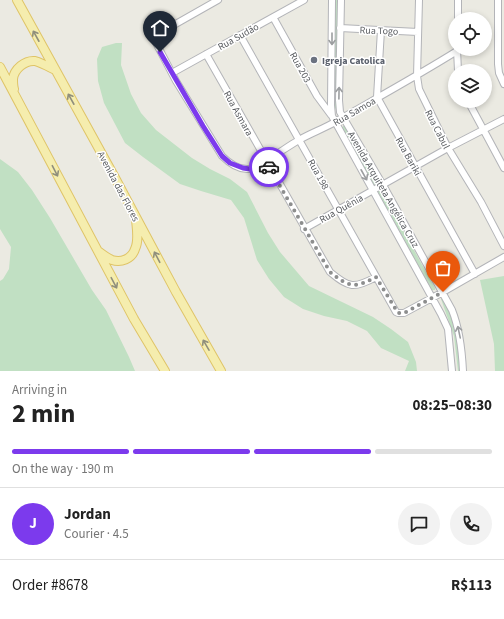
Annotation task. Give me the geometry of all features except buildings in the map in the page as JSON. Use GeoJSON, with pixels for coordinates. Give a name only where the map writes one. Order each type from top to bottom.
{"type":"FeatureCollection","features":[{"type":"Feature","properties":{"kind":"main road","name":"Avenida das Flores"},"geometry":{"type":"LineString","coordinates":[[17,0],[176,292],[221,371]]}},
{"type":"Feature","properties":{"kind":"main road"},"geometry":{"type":"LineString","coordinates":[[14,91],[13,78],[17,69],[23,63],[33,61],[42,63],[55,70]]}},
{"type":"Feature","properties":{"kind":"main road"},"geometry":{"type":"LineString","coordinates":[[0,67],[96,249],[134,319],[165,371]]}},
{"type":"Feature","properties":{"kind":"main road"},"geometry":{"type":"LineString","coordinates":[[96,249],[111,260],[126,260],[132,256],[136,249],[136,217]]}},
{"type":"Feature","properties":{"kind":"street"},"geometry":{"type":"LineString","coordinates":[[172,73],[154,42],[154,37],[218,0]]}},
{"type":"Feature","properties":{"kind":"street","name":"Rua Sudão"},"geometry":{"type":"LineString","coordinates":[[172,73],[304,0]]}},
{"type":"Feature","properties":{"kind":"street","name":"Avenida Arquiteta Angélica Cruz"},"geometry":{"type":"LineString","coordinates":[[332,0],[333,119],[448,329],[452,371]]}},
{"type":"Feature","properties":{"kind":"street","name":"Avenida Arquiteta Angélica Cruz"},"geometry":{"type":"LineString","coordinates":[[341,0],[339,100],[342,117],[383,185],[443,292],[457,322],[462,348],[463,371]]}},
{"type":"Feature","properties":{"kind":"street","name":"Rua Cabul"},"geometry":{"type":"LineString","coordinates":[[419,0],[417,76],[419,89],[448,148],[481,202],[504,246]]}},
{"type":"Feature","properties":{"kind":"street"},"geometry":{"type":"LineString","coordinates":[[458,0],[458,12]]}},
{"type":"Feature","properties":{"kind":"street"},"geometry":{"type":"LineString","coordinates":[[498,0],[498,64],[499,73],[504,84]]}},
{"type":"Feature","properties":{"kind":"street","name":"Rua 203"},"geometry":{"type":"LineString","coordinates":[[273,17],[317,96],[333,119]]}},
{"type":"Feature","properties":{"kind":"street","name":"Rua Togo"},"geometry":{"type":"LineString","coordinates":[[340,28],[418,32]]}},
{"type":"Feature","properties":{"kind":"street"},"geometry":{"type":"LineString","coordinates":[[377,97],[381,30]]}},
{"type":"Feature","properties":{"kind":"street","name":"Rua 198"},"geometry":{"type":"LineString","coordinates":[[240,35],[376,277],[398,313],[404,313],[432,298]]}},
{"type":"Feature","properties":{"kind":"street","name":"Rua Asmara"},"geometry":{"type":"LineString","coordinates":[[206,54],[330,272],[339,280],[349,285],[358,286],[376,277]]}},
{"type":"Feature","properties":{"kind":"street","name":"Rua Samoa"},"geometry":{"type":"LineString","coordinates":[[172,73],[222,156],[237,167],[250,169],[333,119],[342,117],[417,76],[448,56]]}},
{"type":"Feature","properties":{"kind":"street","name":"Rua Bariki"},"geometry":{"type":"LineString","coordinates":[[377,97],[475,274]]}},
{"type":"Feature","properties":{"kind":"street"},"geometry":{"type":"LineString","coordinates":[[472,108],[504,168]]}},
{"type":"Feature","properties":{"kind":"street","name":"Rua Quênia"},"geometry":{"type":"LineString","coordinates":[[304,228],[339,210],[448,148],[504,119]]}},
{"type":"Feature","properties":{"kind":"street"},"geometry":{"type":"LineString","coordinates":[[432,298],[504,257]]}},
{"type":"Feature","properties":{"kind":"green space"},"geometry":{"type":"Polygon","coordinates":[[[334,0],[338,0],[336,108],[334,110],[334,0]]]}},
{"type":"Feature","properties":{"kind":"green space"},"geometry":{"type":"Polygon","coordinates":[[[122,43],[121,65],[131,94],[141,113],[156,130],[192,158],[230,179],[247,192],[268,233],[280,252],[309,286],[373,317],[408,342],[416,362],[417,371],[405,371],[409,361],[381,348],[367,331],[347,321],[324,316],[303,309],[284,297],[269,279],[257,260],[244,218],[231,200],[180,184],[125,143],[104,103],[98,81],[97,59],[102,47],[122,43]]]}},
{"type":"Feature","properties":{"kind":"green space"},"geometry":{"type":"Polygon","coordinates":[[[343,126],[345,126],[435,290],[432,290],[343,129],[343,126]]]}},
{"type":"Feature","properties":{"kind":"green space"},"geometry":{"type":"Polygon","coordinates":[[[0,159],[18,172],[32,190],[50,218],[92,290],[106,310],[135,371],[0,371],[0,281],[9,269],[11,247],[0,229],[0,159]]]}},
{"type":"Feature","properties":{"kind":"green space"},"geometry":{"type":"Polygon","coordinates":[[[504,276],[504,371],[495,371],[494,344],[480,280],[504,276]]]}},
{"type":"Feature","properties":{"kind":"green space"},"geometry":{"type":"Polygon","coordinates":[[[441,299],[443,299],[447,307],[454,325],[460,352],[461,371],[458,371],[454,336],[441,299]]]}},
{"type":"Feature","properties":{"kind":"way so far"},"geometry":{"type":"LineString","coordinates":[[269,167],[330,272],[339,280],[349,285],[358,286],[376,277],[396,312],[400,314],[443,292]]}},
{"type":"Feature","properties":{"kind":"place","name":"Igreja Catolica"},"geometry":{"type":"Point","coordinates":[314,60]}},
{"type":"Feature","properties":{"kind":"route"},"geometry":{"type":"LineString","coordinates":[[160,52],[222,156],[237,167],[250,169],[265,160],[269,167]]}}]}
